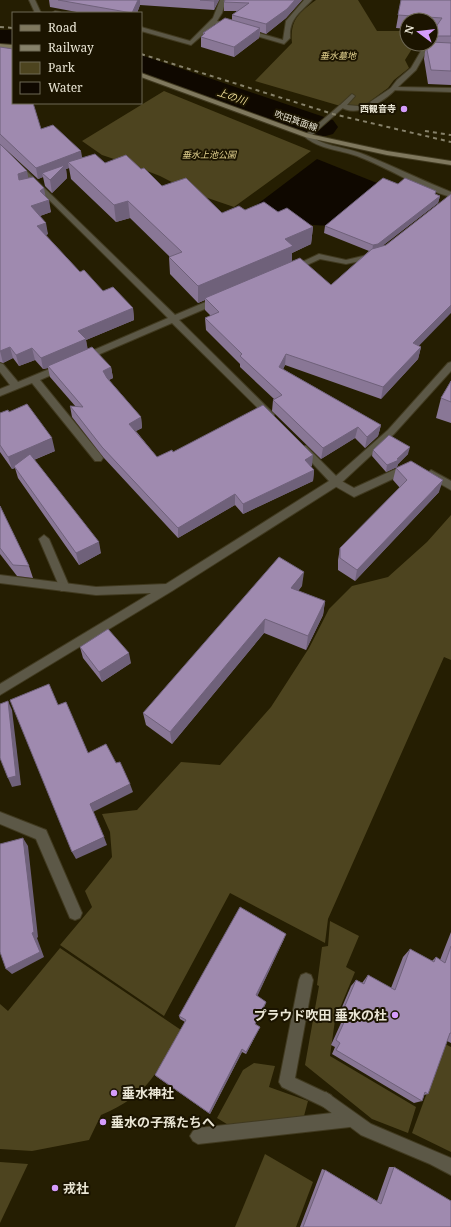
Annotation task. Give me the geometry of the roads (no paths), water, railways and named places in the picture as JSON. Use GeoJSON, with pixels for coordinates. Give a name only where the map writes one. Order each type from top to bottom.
{"type":"FeatureCollection","features":[{"type":"Feature","properties":{"kind":"main road"},"geometry":{"type":"LineString","coordinates":[[0,46],[12,47]]}},
{"type":"Feature","properties":{"kind":"main road","name":"吹田箕面線"},"geometry":{"type":"LineString","coordinates":[[142,75],[307,136],[380,151],[451,163]]}},
{"type":"Feature","properties":{"kind":"street"},"geometry":{"type":"LineString","coordinates":[[32,0],[38,12]]}},
{"type":"Feature","properties":{"kind":"street"},"geometry":{"type":"LineString","coordinates":[[142,29],[191,43],[215,22],[222,8],[223,0]]}},
{"type":"Feature","properties":{"kind":"street"},"geometry":{"type":"LineString","coordinates":[[215,22],[284,42],[287,38],[285,29],[288,20],[309,0],[307,0]]}},
{"type":"Feature","properties":{"kind":"street"},"geometry":{"type":"LineString","coordinates":[[342,106],[356,110],[363,109],[393,89],[399,81],[414,68],[423,52],[451,53]]}},
{"type":"Feature","properties":{"kind":"street"},"geometry":{"type":"LineString","coordinates":[[393,89],[451,90]]}},
{"type":"Feature","properties":{"kind":"street"},"geometry":{"type":"LineString","coordinates":[[352,96],[307,136],[312,140],[323,144],[360,155],[449,199]]}},
{"type":"Feature","properties":{"kind":"street"},"geometry":{"type":"LineString","coordinates":[[0,147],[34,185],[174,319],[274,420]]}},
{"type":"Feature","properties":{"kind":"street"},"geometry":{"type":"LineString","coordinates":[[34,185],[46,181]]}},
{"type":"Feature","properties":{"kind":"street"},"geometry":{"type":"LineString","coordinates":[[283,272],[319,256],[346,262],[380,254],[386,249]]}},
{"type":"Feature","properties":{"kind":"street"},"geometry":{"type":"LineString","coordinates":[[0,393],[225,297]]}},
{"type":"Feature","properties":{"kind":"street"},"geometry":{"type":"LineString","coordinates":[[0,690],[168,588],[336,482],[391,432],[451,365]]}},
{"type":"Feature","properties":{"kind":"street"},"geometry":{"type":"LineString","coordinates":[[0,366],[16,386]]}},
{"type":"Feature","properties":{"kind":"street"},"geometry":{"type":"LineString","coordinates":[[34,379],[98,458]]}},
{"type":"Feature","properties":{"kind":"street"},"geometry":{"type":"LineString","coordinates":[[297,442],[336,482],[354,493],[414,464],[451,486]]}},
{"type":"Feature","properties":{"kind":"street"},"geometry":{"type":"LineString","coordinates":[[44,539],[64,588]]}},
{"type":"Feature","properties":{"kind":"street"},"geometry":{"type":"LineString","coordinates":[[0,579],[96,591],[168,588]]}},
{"type":"Feature","properties":{"kind":"street"},"geometry":{"type":"LineString","coordinates":[[0,818],[41,834],[75,913]]}},
{"type":"Feature","properties":{"kind":"street"},"geometry":{"type":"LineString","coordinates":[[306,980],[287,1082],[326,1100],[366,1130],[435,1158],[451,1167]]}},
{"type":"Feature","properties":{"kind":"street"},"geometry":{"type":"LineString","coordinates":[[198,1136],[350,1119]]}},
{"type":"Feature","properties":{"kind":"water"},"geometry":{"type":"Polygon","coordinates":[[[317,159],[377,183],[341,216],[329,224],[314,225],[304,223],[255,206],[317,159]]]}},
{"type":"Feature","properties":{"kind":"waterway","name":"上の川"},"geometry":{"type":"LineString","coordinates":[[0,39],[12,39]]}},
{"type":"Feature","properties":{"kind":"waterway","name":"上の川"},"geometry":{"type":"LineString","coordinates":[[142,64],[322,127]]}},
{"type":"Feature","properties":{"kind":"railway"},"geometry":{"type":"LineString","coordinates":[[0,27],[12,28]]}},
{"type":"Feature","properties":{"kind":"railway"},"geometry":{"type":"LineString","coordinates":[[142,54],[333,114],[451,142]]}},
{"type":"Feature","properties":{"kind":"railway"},"geometry":{"type":"LineString","coordinates":[[425,131],[451,135]]}},
{"type":"Feature","properties":{"kind":"place","name":"西観音寺"},"geometry":{"type":"Point","coordinates":[404,109]}},
{"type":"Feature","properties":{"kind":"place","name":"プラウド吹田 垂水の杜"},"geometry":{"type":"Point","coordinates":[395,1015]}},
{"type":"Feature","properties":{"kind":"place","name":"垂水神社"},"geometry":{"type":"Point","coordinates":[114,1093]}},
{"type":"Feature","properties":{"kind":"place","name":"垂水の子孫たちへ"},"geometry":{"type":"Point","coordinates":[103,1122]}},
{"type":"Feature","properties":{"kind":"place","name":"戎社"},"geometry":{"type":"Point","coordinates":[55,1188]}},
{"type":"Feature","properties":{"kind":"park label","name":"垂水墓地"},"geometry":{"type":"Point","coordinates":[338,56]}},
{"type":"Feature","properties":{"kind":"park label","name":"垂水上池公園"},"geometry":{"type":"Point","coordinates":[209,155]}}]}
